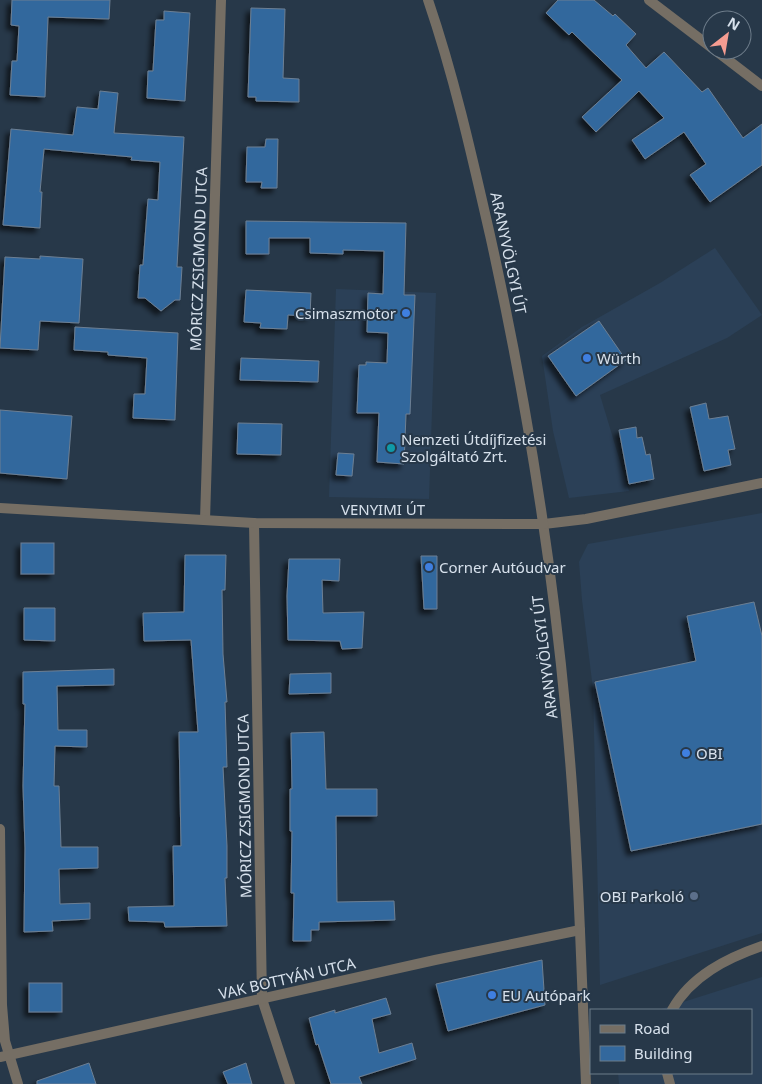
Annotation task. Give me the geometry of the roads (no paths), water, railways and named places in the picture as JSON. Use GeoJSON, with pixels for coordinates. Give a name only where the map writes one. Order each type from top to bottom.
{"type":"FeatureCollection","features":[{"type":"Feature","properties":{"kind":"street","name":"MÓRICZ ZSIGMOND UTCA"},"geometry":{"type":"LineString","coordinates":[[205,520],[222,0]]}},
{"type":"Feature","properties":{"kind":"street","name":"ARANYVÖLGYI ÚT"},"geometry":{"type":"LineString","coordinates":[[428,0],[470,148],[504,300],[540,495],[566,715],[579,884],[586,1084]]}},
{"type":"Feature","properties":{"kind":"street"},"geometry":{"type":"LineString","coordinates":[[649,0],[702,41]]}},
{"type":"Feature","properties":{"kind":"street"},"geometry":{"type":"LineString","coordinates":[[728,60],[762,86]]}},
{"type":"Feature","properties":{"kind":"street","name":"VENYIMI ÚT"},"geometry":{"type":"LineString","coordinates":[[0,508],[254,523],[544,524],[586,519],[762,483]]}},
{"type":"Feature","properties":{"kind":"street","name":"MÓRICZ ZSIGMOND UTCA"},"geometry":{"type":"LineString","coordinates":[[254,523],[262,999],[290,1084]]}},
{"type":"Feature","properties":{"kind":"street"},"geometry":{"type":"LineString","coordinates":[[0,829],[4,1056],[18,1084]]}},
{"type":"Feature","properties":{"kind":"street","name":"VAK BOTTYÁN UTCA"},"geometry":{"type":"LineString","coordinates":[[4,1056],[580,930]]}},
{"type":"Feature","properties":{"kind":"street"},"geometry":{"type":"LineString","coordinates":[[673,1009],[686,991],[699,978],[740,954],[762,946]]}},
{"type":"Feature","properties":{"kind":"place","name":"Csimaszmotor"},"geometry":{"type":"Point","coordinates":[406,313]}},
{"type":"Feature","properties":{"kind":"place","name":"Würth"},"geometry":{"type":"Point","coordinates":[587,358]}},
{"type":"Feature","properties":{"kind":"place","name":"Nemzeti Útdíjfizetési Szolgáltató Zrt."},"geometry":{"type":"Point","coordinates":[391,448]}},
{"type":"Feature","properties":{"kind":"place","name":"Corner Autóudvar"},"geometry":{"type":"Point","coordinates":[429,567]}},
{"type":"Feature","properties":{"kind":"place","name":"OBI"},"geometry":{"type":"Point","coordinates":[686,753]}},
{"type":"Feature","properties":{"kind":"place","name":"OBI Parkoló"},"geometry":{"type":"Point","coordinates":[694,896]}},
{"type":"Feature","properties":{"kind":"place","name":"EU Autópark"},"geometry":{"type":"Point","coordinates":[492,995]}}]}
